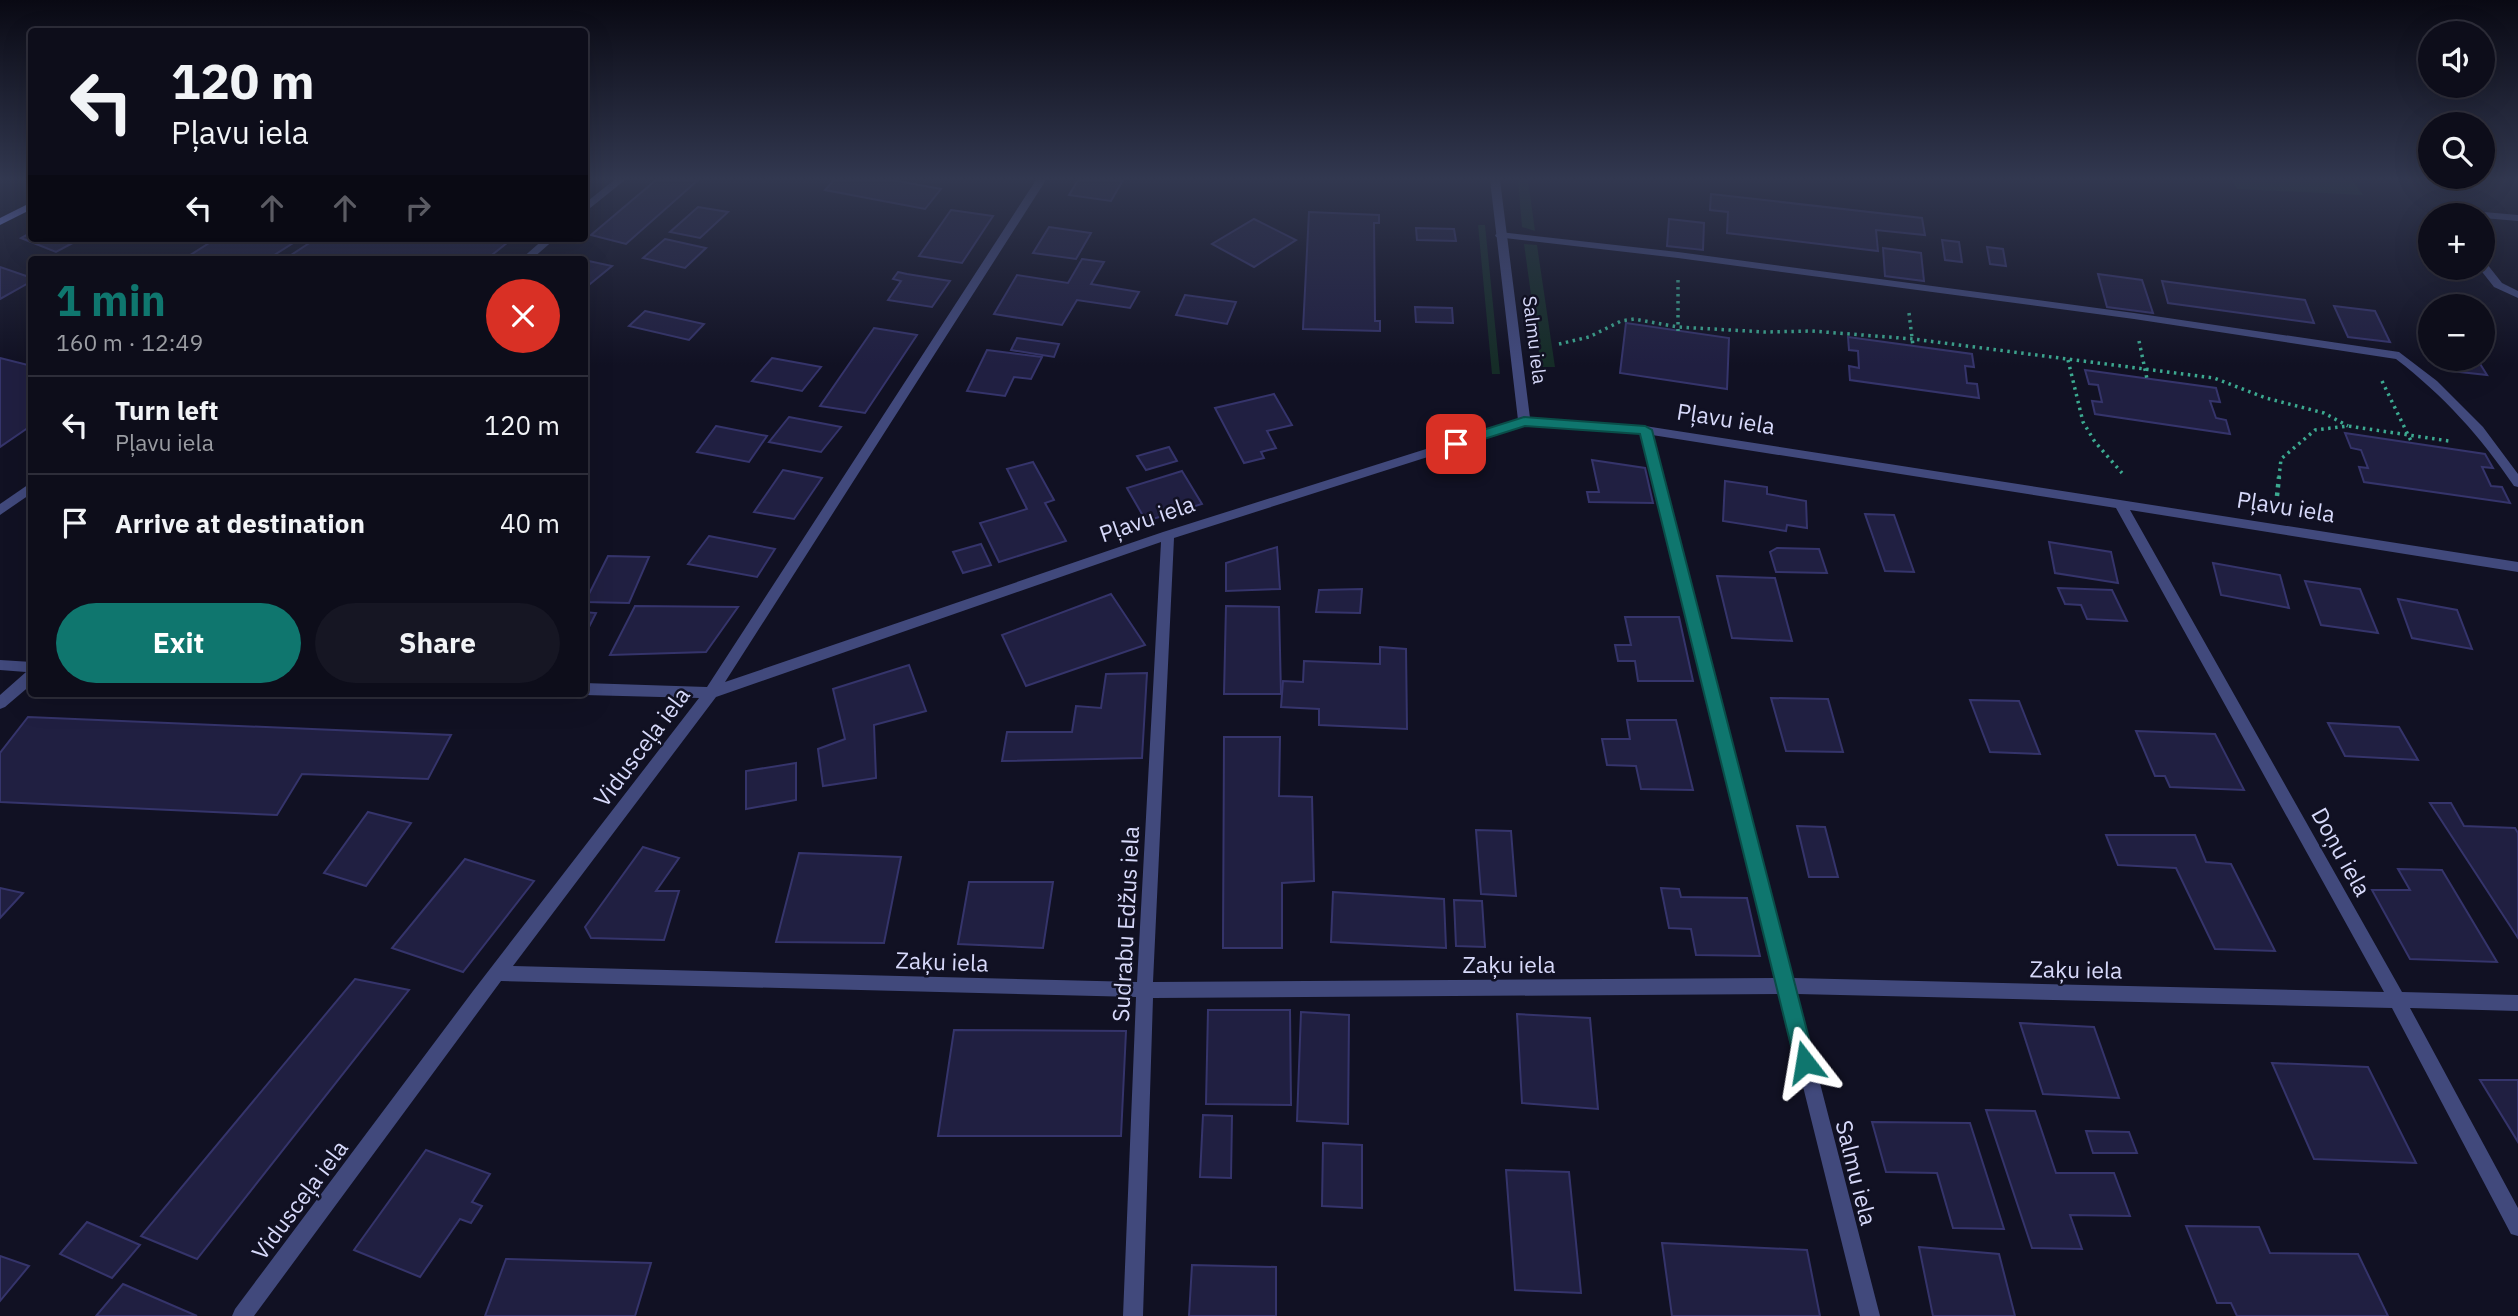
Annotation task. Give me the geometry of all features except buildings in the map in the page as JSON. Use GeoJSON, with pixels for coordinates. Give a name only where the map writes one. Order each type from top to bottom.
{"type":"FeatureCollection","features":[{"type":"Feature","properties":{"kind":"street","name":"Vidusceļa iela"},"geometry":{"type":"LineString","coordinates":[[242,1316],[711,693],[1001,241]]}},
{"type":"Feature","properties":{"kind":"street","name":"Salmu iela"},"geometry":{"type":"LineString","coordinates":[[1501,241],[1524,422]]}},
{"type":"Feature","properties":{"kind":"street"},"geometry":{"type":"LineString","coordinates":[[1551,241],[1678,255],[1906,288],[2134,316],[2399,356],[2433,381],[2495,448],[2518,483]]}},
{"type":"Feature","properties":{"kind":"street"},"geometry":{"type":"LineString","coordinates":[[530,256],[546,242]]}},
{"type":"Feature","properties":{"kind":"street"},"geometry":{"type":"LineString","coordinates":[[2494,280],[2498,285],[2518,295]]}},
{"type":"Feature","properties":{"kind":"street","name":"Pļavu iela"},"geometry":{"type":"LineString","coordinates":[[588,688],[711,693],[1167,535],[1524,422],[1645,430],[2518,567]]}},
{"type":"Feature","properties":{"kind":"street","name":"Salmu iela"},"geometry":{"type":"LineString","coordinates":[[1645,430],[1870,1316]]}},
{"type":"Feature","properties":{"kind":"street"},"geometry":{"type":"LineString","coordinates":[[0,511],[28,489]]}},
{"type":"Feature","properties":{"kind":"street","name":"Doņu iela"},"geometry":{"type":"LineString","coordinates":[[2119,503],[2398,1000],[2518,1227]]}},
{"type":"Feature","properties":{"kind":"street","name":"Sudrabu Edžus iela"},"geometry":{"type":"LineString","coordinates":[[1133,1316],[1145,990],[1167,535]]}},
{"type":"Feature","properties":{"kind":"street"},"geometry":{"type":"LineString","coordinates":[[0,665],[28,667]]}},
{"type":"Feature","properties":{"kind":"street"},"geometry":{"type":"LineString","coordinates":[[0,703],[28,678]]}},
{"type":"Feature","properties":{"kind":"street","name":"Zaķu iela"},"geometry":{"type":"LineString","coordinates":[[499,973],[1145,990],[1785,986],[2518,1003]]}},
{"type":"Feature","properties":{"kind":"path"},"geometry":{"type":"LineString","coordinates":[[1678,255],[1678,329]]}},
{"type":"Feature","properties":{"kind":"path"},"geometry":{"type":"LineString","coordinates":[[1906,288],[1913,346]]}},
{"type":"Feature","properties":{"kind":"path"},"geometry":{"type":"LineString","coordinates":[[2134,316],[2147,379]]}},
{"type":"Feature","properties":{"kind":"path"},"geometry":{"type":"LineString","coordinates":[[1559,344],[1588,337],[1621,321],[1634,319],[1678,329],[1812,331],[1913,339],[2146,371],[2214,377],[2266,398],[2324,412],[2348,426]]}},
{"type":"Feature","properties":{"kind":"path"},"geometry":{"type":"LineString","coordinates":[[2368,351],[2413,443]]}},
{"type":"Feature","properties":{"kind":"path"},"geometry":{"type":"LineString","coordinates":[[2068,360],[2083,422],[2095,442],[2122,473]]}},
{"type":"Feature","properties":{"kind":"path"},"geometry":{"type":"LineString","coordinates":[[2277,496],[2281,458],[2315,430],[2348,426],[2495,448]]}},
{"type":"Feature","properties":{"kind":"green space"},"geometry":{"type":"Polygon","coordinates":[[[1480,241],[1487,241],[1500,374],[1492,374],[1480,241]]]}},
{"type":"Feature","properties":{"kind":"green space"},"geometry":{"type":"Polygon","coordinates":[[[1524,244],[1537,245],[1555,367],[1541,367],[1524,244]]]}},
{"type":"Feature","properties":{"kind":"route"},"geometry":{"type":"LineString","coordinates":[[1456,444],[1524,422],[1645,430],[1805,1062]]}}]}
